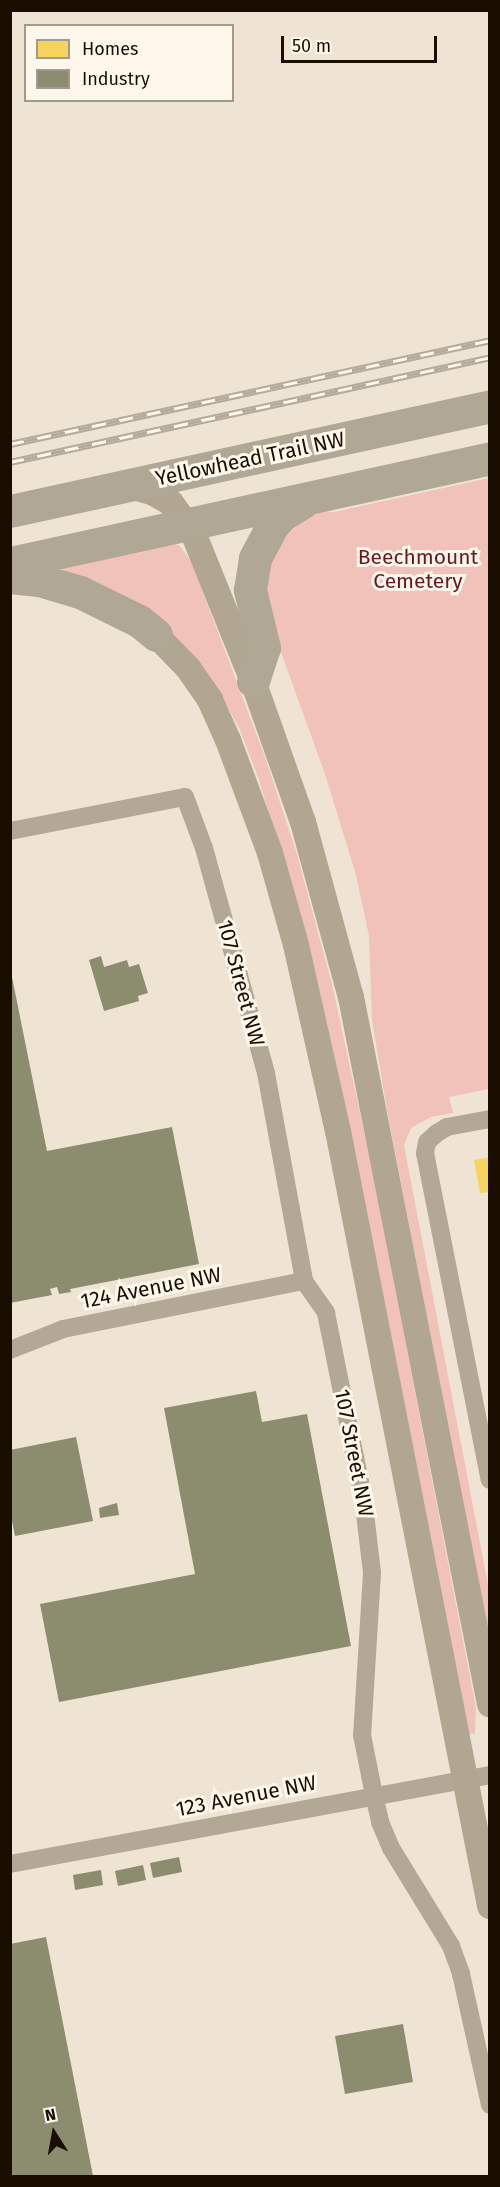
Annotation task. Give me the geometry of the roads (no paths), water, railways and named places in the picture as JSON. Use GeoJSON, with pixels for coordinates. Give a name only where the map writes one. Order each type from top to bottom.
{"type":"FeatureCollection","features":[{"type":"Feature","properties":{"kind":"highway","name":"Yellowhead Trail NW"},"geometry":{"type":"LineString","coordinates":[[10,511],[489,406]]}},
{"type":"Feature","properties":{"kind":"highway"},"geometry":{"type":"LineString","coordinates":[[10,563],[489,458]]}},
{"type":"Feature","properties":{"kind":"highway"},"geometry":{"type":"LineString","coordinates":[[253,681],[264,648],[250,590],[255,558],[262,541],[283,514],[296,505],[322,495]]}},
{"type":"Feature","properties":{"kind":"highway"},"geometry":{"type":"LineString","coordinates":[[10,577],[39,580],[80,592],[139,621],[156,635]]}},
{"type":"Feature","properties":{"kind":"main road"},"geometry":{"type":"LineString","coordinates":[[129,486],[152,492],[171,503],[206,560],[253,681],[303,822],[351,997],[489,1704]]}},
{"type":"Feature","properties":{"kind":"main road"},"geometry":{"type":"LineString","coordinates":[[156,635],[188,668],[210,700],[224,730],[270,853],[296,945],[478,1777],[489,1906]]}},
{"type":"Feature","properties":{"kind":"street","name":"107 Street NW"},"geometry":{"type":"LineString","coordinates":[[10,831],[185,797],[204,848],[266,1073],[304,1281],[326,1313],[369,1540],[372,1573],[371,1618],[362,1735],[380,1822],[391,1848],[451,1946],[461,1974],[489,2105]]}},
{"type":"Feature","properties":{"kind":"street"},"geometry":{"type":"LineString","coordinates":[[489,1119],[447,1127],[427,1142],[425,1153],[489,1480]]}},
{"type":"Feature","properties":{"kind":"street","name":"124 Avenue NW"},"geometry":{"type":"LineString","coordinates":[[10,1350],[63,1329],[304,1281]]}},
{"type":"Feature","properties":{"kind":"street","name":"123 Avenue NW"},"geometry":{"type":"LineString","coordinates":[[10,1864],[478,1777]]}},
{"type":"Feature","properties":{"kind":"railway"},"geometry":{"type":"LineString","coordinates":[[10,444],[490,340]]}},
{"type":"Feature","properties":{"kind":"railway"},"geometry":{"type":"LineString","coordinates":[[10,462],[490,357]]}},
{"type":"Feature","properties":{"kind":"park label","name":"Beechmount Cemetery"},"geometry":{"type":"Point","coordinates":[418,569]}}]}
